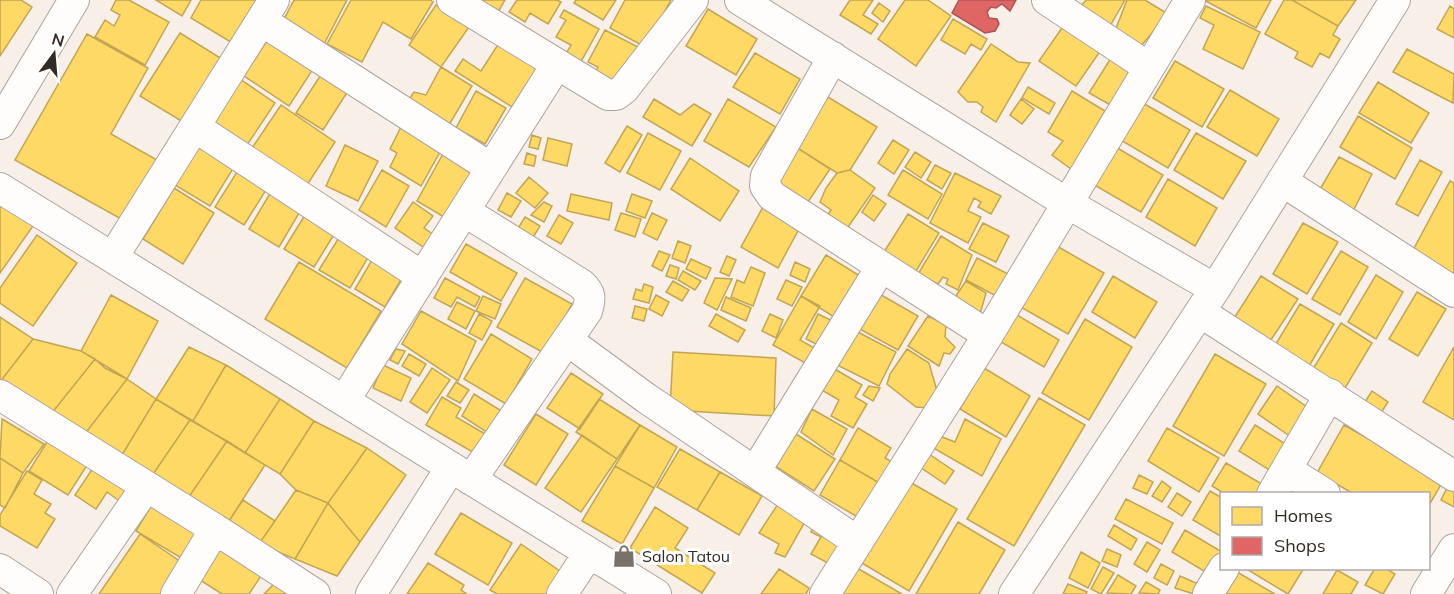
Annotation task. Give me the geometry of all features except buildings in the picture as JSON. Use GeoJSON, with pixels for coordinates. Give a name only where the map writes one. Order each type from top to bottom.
{"type":"FeatureCollection","features":[{"type":"Feature","properties":{"kind":"street"},"geometry":{"type":"LineString","coordinates":[[0,124],[74,0]]}},
{"type":"Feature","properties":{"kind":"street"},"geometry":{"type":"LineString","coordinates":[[452,0],[601,91],[616,95],[624,89],[693,0]]}},
{"type":"Feature","properties":{"kind":"street"},"geometry":{"type":"LineString","coordinates":[[1047,0],[1148,67]]}},
{"type":"Feature","properties":{"kind":"street"},"geometry":{"type":"LineString","coordinates":[[825,594],[988,335],[1190,0]]}},
{"type":"Feature","properties":{"kind":"street"},"geometry":{"type":"LineString","coordinates":[[1014,594],[1207,300],[1395,0]]}},
{"type":"Feature","properties":{"kind":"street"},"geometry":{"type":"LineString","coordinates":[[756,4],[833,57],[1067,203],[1207,300],[1330,394],[1454,476]]}},
{"type":"Feature","properties":{"kind":"street"},"geometry":{"type":"LineString","coordinates":[[113,257],[268,10],[491,168]]}},
{"type":"Feature","properties":{"kind":"street"},"geometry":{"type":"LineString","coordinates":[[833,57],[765,176],[765,186],[772,196],[988,335]]}},
{"type":"Feature","properties":{"kind":"street"},"geometry":{"type":"LineString","coordinates":[[344,401],[557,64]]}},
{"type":"Feature","properties":{"kind":"street"},"geometry":{"type":"LineString","coordinates":[[195,127],[423,277]]}},
{"type":"Feature","properties":{"kind":"street"},"geometry":{"type":"LineString","coordinates":[[1282,182],[1454,292]]}},
{"type":"Feature","properties":{"kind":"street"},"geometry":{"type":"LineString","coordinates":[[0,188],[656,594]]}},
{"type":"Feature","properties":{"kind":"street"},"geometry":{"type":"LineString","coordinates":[[371,594],[461,473],[588,311],[589,292],[581,284],[464,211]]}},
{"type":"Feature","properties":{"kind":"street"},"geometry":{"type":"LineString","coordinates":[[755,472],[881,267]]}},
{"type":"Feature","properties":{"kind":"street"},"geometry":{"type":"LineString","coordinates":[[567,340],[858,542]]}},
{"type":"Feature","properties":{"kind":"street"},"geometry":{"type":"LineString","coordinates":[[1317,492],[1279,482],[1330,394]]}},
{"type":"Feature","properties":{"kind":"street"},"geometry":{"type":"LineString","coordinates":[[1,396],[315,594]]}},
{"type":"Feature","properties":{"kind":"street"},"geometry":{"type":"LineString","coordinates":[[72,594],[146,487]]}},
{"type":"Feature","properties":{"kind":"street"},"geometry":{"type":"LineString","coordinates":[[176,594],[215,530]]}},
{"type":"Feature","properties":{"kind":"street"},"geometry":{"type":"LineString","coordinates":[[562,594],[589,553]]}},
{"type":"Feature","properties":{"kind":"street"},"geometry":{"type":"LineString","coordinates":[[1426,594],[1445,562]]}},
{"type":"Feature","properties":{"kind":"street"},"geometry":{"type":"LineString","coordinates":[[0,569],[38,594]]}},
{"type":"Feature","properties":{"kind":"street"},"geometry":{"type":"LineString","coordinates":[[1208,594],[1223,570]]}},
{"type":"Feature","properties":{"kind":"place","name":"Salon Tatou"},"geometry":{"type":"Point","coordinates":[624,556]}}]}
